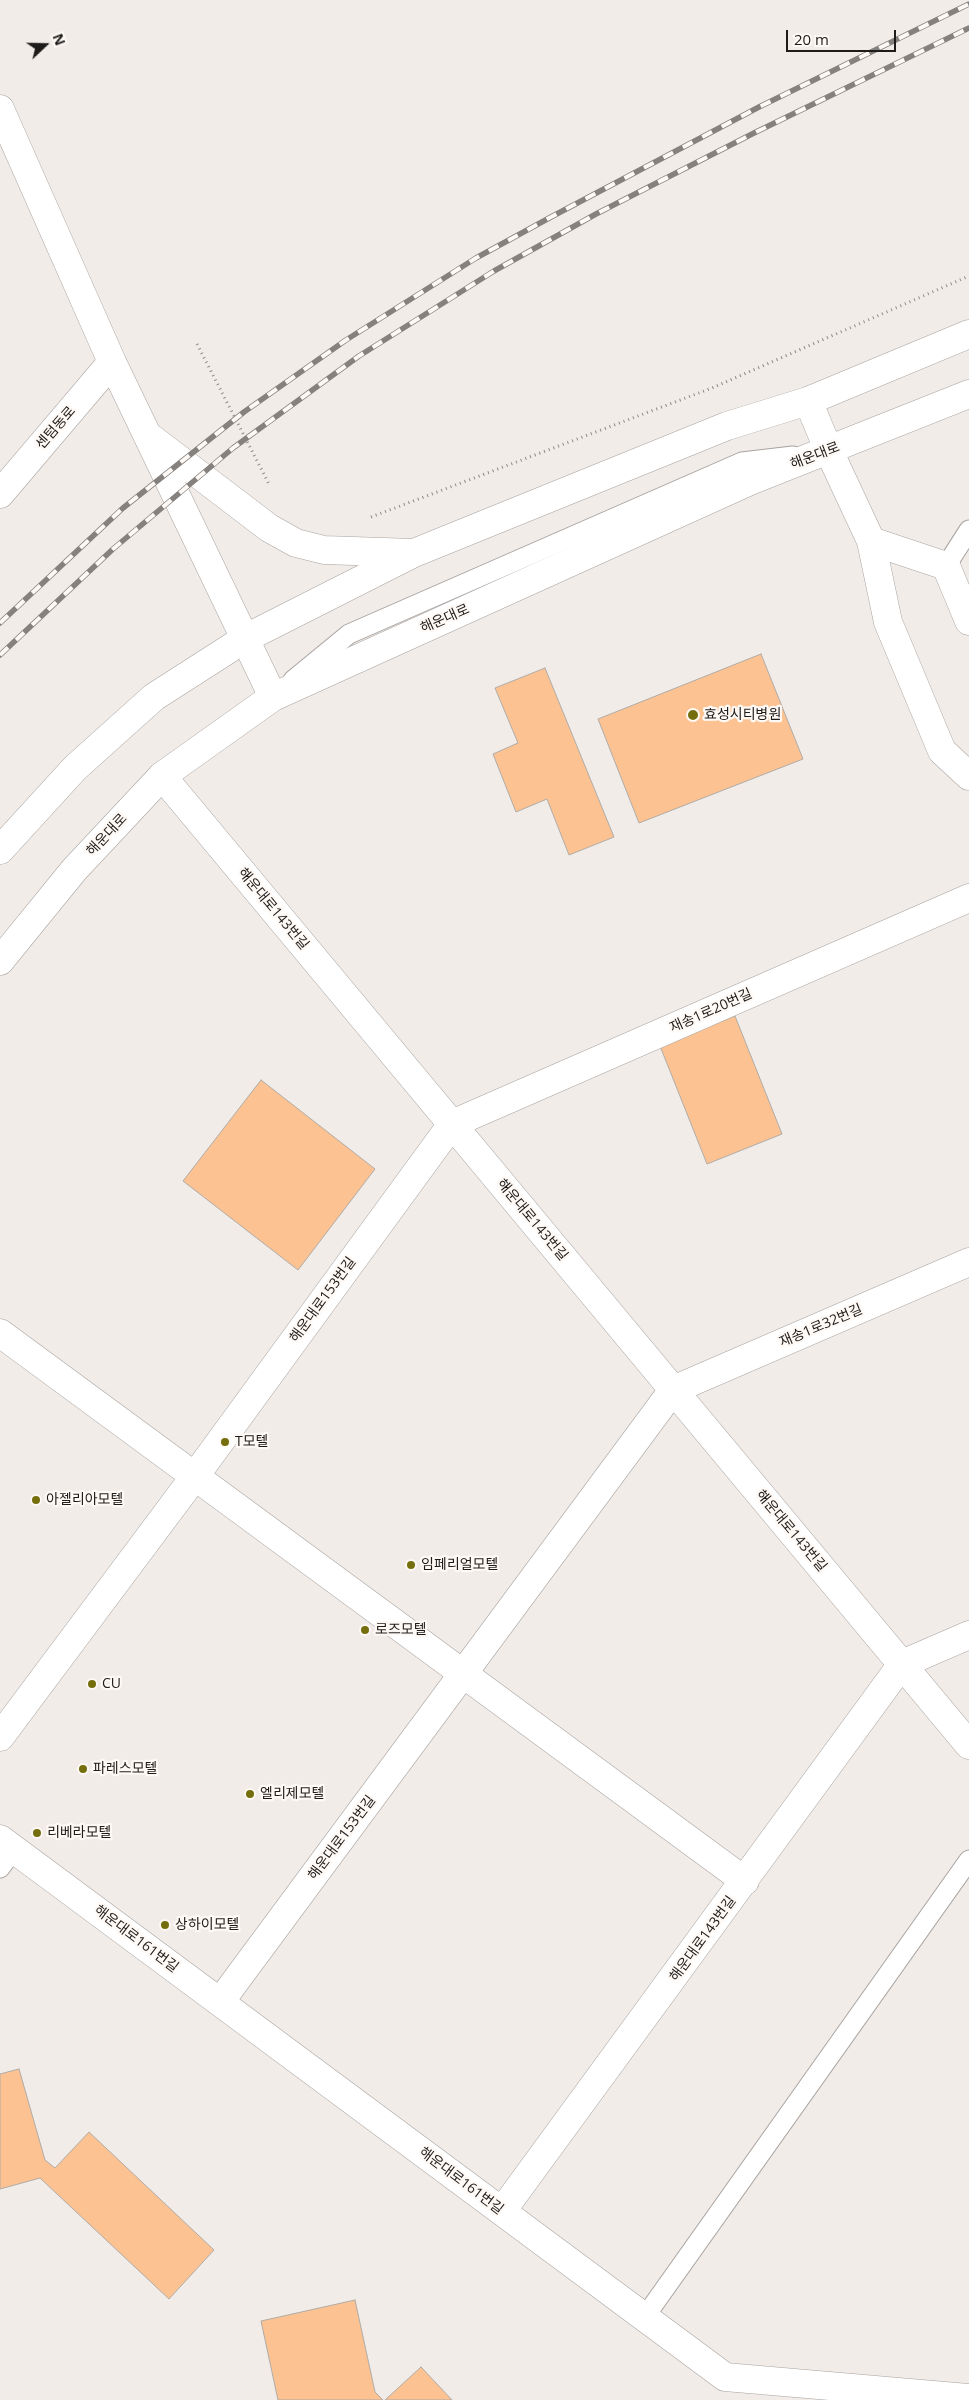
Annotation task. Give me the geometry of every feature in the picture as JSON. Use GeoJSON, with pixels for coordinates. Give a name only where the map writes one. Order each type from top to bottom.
{"type":"FeatureCollection","features":[{"type":"Feature","properties":{"kind":"street"},"geometry":{"type":"LineString","coordinates":[[0,109],[112,362],[273,697]]}},
{"type":"Feature","properties":{"kind":"street"},"geometry":{"type":"LineString","coordinates":[[0,850],[75,768],[154,697],[246,638],[414,553],[727,426],[808,401],[969,334]]}},
{"type":"Feature","properties":{"kind":"street","name":"센텀동로"},"geometry":{"type":"LineString","coordinates":[[0,494],[112,362]]}},
{"type":"Feature","properties":{"kind":"street","name":"해운대로"},"geometry":{"type":"LineString","coordinates":[[0,961],[74,870],[162,776],[273,697],[750,481],[969,394]]}},
{"type":"Feature","properties":{"kind":"street"},"geometry":{"type":"LineString","coordinates":[[808,401],[829,451],[872,541],[888,622],[942,751],[969,776]]}},
{"type":"Feature","properties":{"kind":"street"},"geometry":{"type":"LineString","coordinates":[[146,434],[269,528],[296,543],[324,550],[414,553]]}},
{"type":"Feature","properties":{"kind":"street"},"geometry":{"type":"LineString","coordinates":[[872,541],[946,566],[969,621]]}},
{"type":"Feature","properties":{"kind":"street","name":"해운대로143번길"},"geometry":{"type":"LineString","coordinates":[[162,776],[969,1744]]}},
{"type":"Feature","properties":{"kind":"street","name":"재송1로20번길"},"geometry":{"type":"LineString","coordinates":[[452,1124],[969,898]]}},
{"type":"Feature","properties":{"kind":"street","name":"해운대로153번길"},"geometry":{"type":"LineString","coordinates":[[0,1737],[195,1476],[452,1124]]}},
{"type":"Feature","properties":{"kind":"street","name":"재송1로32번길"},"geometry":{"type":"LineString","coordinates":[[673,1390],[969,1262]]}},
{"type":"Feature","properties":{"kind":"street"},"geometry":{"type":"LineString","coordinates":[[0,1333],[746,1881]]}},
{"type":"Feature","properties":{"kind":"street","name":"해운대로153번길"},"geometry":{"type":"LineString","coordinates":[[220,2002],[673,1390]]}},
{"type":"Feature","properties":{"kind":"street"},"geometry":{"type":"LineString","coordinates":[[902,1664],[969,1635]]}},
{"type":"Feature","properties":{"kind":"street","name":"해운대로143번길"},"geometry":{"type":"LineString","coordinates":[[502,2211],[746,1881],[902,1664]]}},
{"type":"Feature","properties":{"kind":"street","name":"해운대로161번길"},"geometry":{"type":"LineString","coordinates":[[5,1852],[220,2002],[724,2377],[969,2398]]}},
{"type":"Feature","properties":{"kind":"lane"},"geometry":{"type":"LineString","coordinates":[[946,566],[969,530]]}},
{"type":"Feature","properties":{"kind":"lane"},"geometry":{"type":"LineString","coordinates":[[644,2318],[969,1860]]}},
{"type":"Feature","properties":{"kind":"path"},"geometry":{"type":"LineString","coordinates":[[368,518],[712,388],[969,276]]}},
{"type":"Feature","properties":{"kind":"path"},"geometry":{"type":"LineString","coordinates":[[197,344],[271,487]]}},
{"type":"Feature","properties":{"kind":"building"},"geometry":{"type":"Polygon","coordinates":[[[761,654],[803,759],[639,823],[598,719],[761,654]]]}},
{"type":"Feature","properties":{"kind":"building"},"geometry":{"type":"Polygon","coordinates":[[[545,668],[614,837],[569,855],[547,799],[516,812],[493,754],[518,743],[495,688],[545,668]]]}},
{"type":"Feature","properties":{"kind":"building"},"geometry":{"type":"Polygon","coordinates":[[[735,1016],[782,1134],[707,1164],[660,1046],[735,1016]]]}},
{"type":"Feature","properties":{"kind":"building"},"geometry":{"type":"Polygon","coordinates":[[[261,1080],[375,1169],[298,1270],[183,1181],[261,1080]]]}},
{"type":"Feature","properties":{"kind":"building"},"geometry":{"type":"Polygon","coordinates":[[[19,2069],[45,2160],[55,2168],[89,2132],[214,2250],[169,2299],[40,2178],[0,2189],[0,2074],[19,2069]]]}},
{"type":"Feature","properties":{"kind":"building"},"geometry":{"type":"Polygon","coordinates":[[[355,2300],[375,2392],[383,2400],[278,2400],[261,2321],[355,2300]]]}},
{"type":"Feature","properties":{"kind":"building"},"geometry":{"type":"Polygon","coordinates":[[[421,2367],[452,2400],[385,2400],[421,2367]]]}},
{"type":"Feature","properties":{"kind":"railway"},"geometry":{"type":"LineString","coordinates":[[0,623],[123,508],[244,412],[346,340],[476,258],[551,217],[759,107],[969,4]]}},
{"type":"Feature","properties":{"kind":"railway"},"geometry":{"type":"LineString","coordinates":[[0,655],[113,549],[233,448],[359,356],[494,271],[596,214],[754,133],[969,28]]}},
{"type":"Feature","properties":{"kind":"place","name":"효성시티병원"},"geometry":{"type":"Point","coordinates":[693,715]}},
{"type":"Feature","properties":{"kind":"place","name":"T모텔"},"geometry":{"type":"Point","coordinates":[225,1442]}},
{"type":"Feature","properties":{"kind":"place","name":"아젤리아모텔"},"geometry":{"type":"Point","coordinates":[36,1500]}},
{"type":"Feature","properties":{"kind":"place","name":"임페리얼모텔"},"geometry":{"type":"Point","coordinates":[411,1565]}},
{"type":"Feature","properties":{"kind":"place","name":"로즈모텔"},"geometry":{"type":"Point","coordinates":[365,1630]}},
{"type":"Feature","properties":{"kind":"place","name":"CU"},"geometry":{"type":"Point","coordinates":[92,1684]}},
{"type":"Feature","properties":{"kind":"place","name":"파레스모텔"},"geometry":{"type":"Point","coordinates":[83,1769]}},
{"type":"Feature","properties":{"kind":"place","name":"엘리제모텔"},"geometry":{"type":"Point","coordinates":[250,1794]}},
{"type":"Feature","properties":{"kind":"place","name":"리베라모텔"},"geometry":{"type":"Point","coordinates":[37,1833]}},
{"type":"Feature","properties":{"kind":"place","name":"상하이모텔"},"geometry":{"type":"Point","coordinates":[165,1925]}}]}
